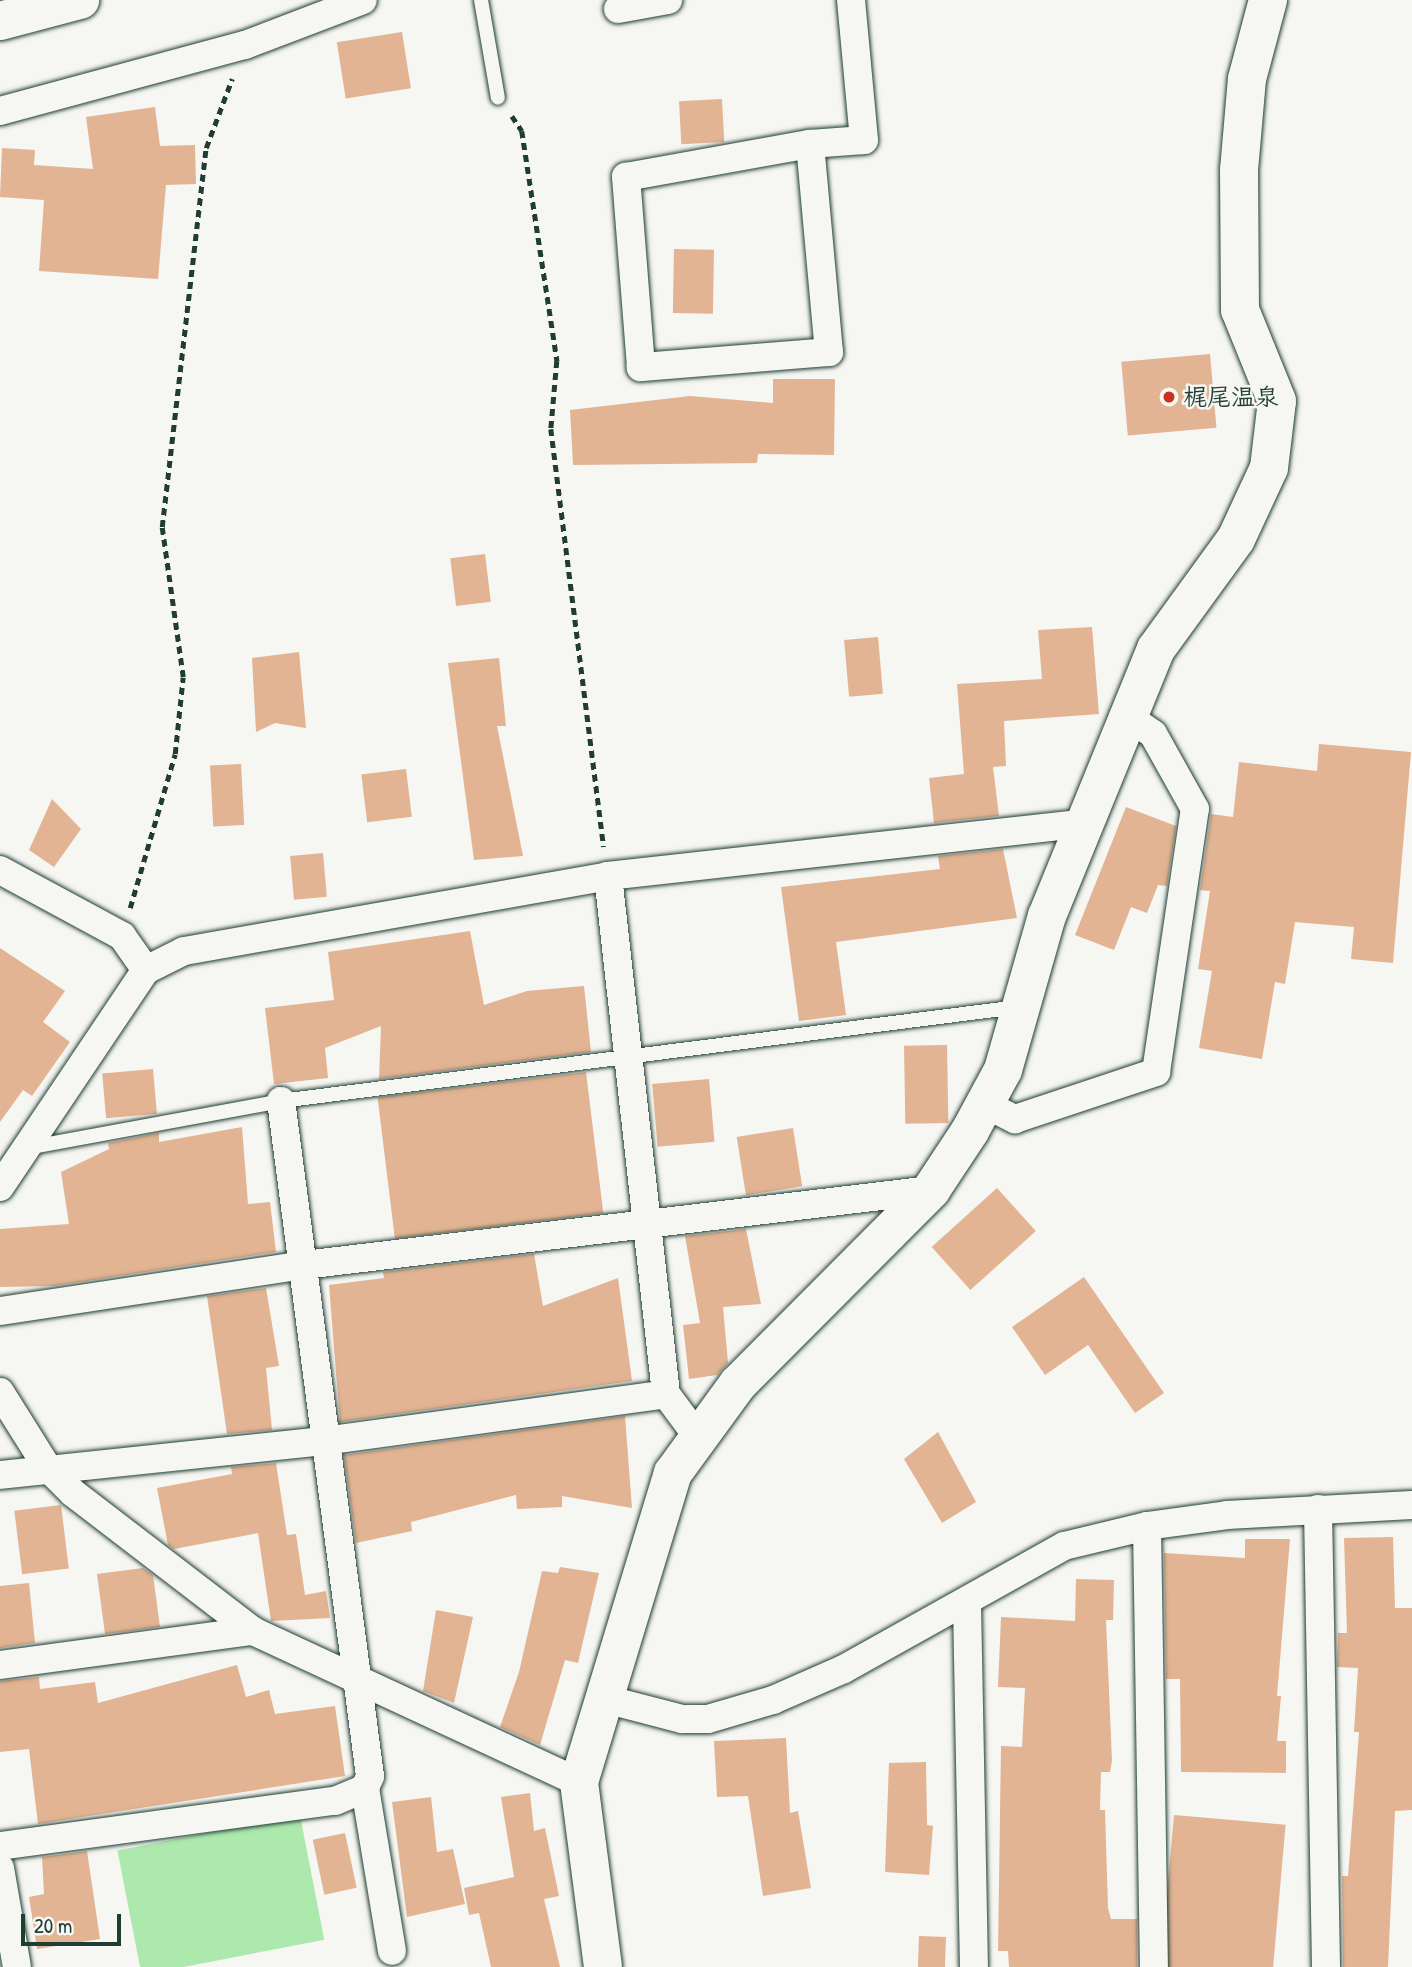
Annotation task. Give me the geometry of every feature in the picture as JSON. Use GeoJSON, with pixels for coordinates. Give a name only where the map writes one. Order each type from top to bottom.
{"type":"FeatureCollection","features":[{"type":"Feature","properties":{"kind":"main road"},"geometry":{"type":"LineString","coordinates":[[0,21],[80,0]]}},
{"type":"Feature","properties":{"kind":"main road"},"geometry":{"type":"LineString","coordinates":[[603,1967],[579,1782],[664,1495],[698,1437],[738,1384],[931,1190],[985,1104],[1003,1070],[1047,916],[1156,649],[1236,539],[1269,468],[1277,401],[1240,310],[1239,184],[1247,79],[1268,0]]}},
{"type":"Feature","properties":{"kind":"street"},"geometry":{"type":"LineString","coordinates":[[0,111],[245,45],[363,0]]}},
{"type":"Feature","properties":{"kind":"street"},"geometry":{"type":"LineString","coordinates":[[618,9],[668,0]]}},
{"type":"Feature","properties":{"kind":"street"},"geometry":{"type":"LineString","coordinates":[[810,144],[829,352],[641,367],[626,177],[810,144],[864,140],[851,0]]}},
{"type":"Feature","properties":{"kind":"street"},"geometry":{"type":"LineString","coordinates":[[985,1104],[1014,1119],[1156,1072],[1195,808],[1153,734],[1129,717]]}},
{"type":"Feature","properties":{"kind":"street"},"geometry":{"type":"LineString","coordinates":[[0,1187],[146,970],[184,951],[608,876],[1086,823]]}},
{"type":"Feature","properties":{"kind":"street"},"geometry":{"type":"LineString","coordinates":[[0,870],[122,936],[146,970]]}},
{"type":"Feature","properties":{"kind":"street"},"geometry":{"type":"LineString","coordinates":[[608,876],[666,1394],[698,1437]]}},
{"type":"Feature","properties":{"kind":"street"},"geometry":{"type":"LineString","coordinates":[[281,1101],[324,1441],[358,1683],[370,1749],[365,1788],[392,1951]]}},
{"type":"Feature","properties":{"kind":"street"},"geometry":{"type":"LineString","coordinates":[[0,1311],[303,1265],[931,1190]]}},
{"type":"Feature","properties":{"kind":"street"},"geometry":{"type":"LineString","coordinates":[[0,1392],[47,1467],[106,1521],[253,1631],[358,1683],[579,1782]]}},
{"type":"Feature","properties":{"kind":"street"},"geometry":{"type":"LineString","coordinates":[[0,1475],[47,1467],[324,1441],[666,1394]]}},
{"type":"Feature","properties":{"kind":"street"},"geometry":{"type":"LineString","coordinates":[[605,1699],[682,1719],[738,1712],[844,1669],[967,1604],[1048,1553],[1147,1526],[1318,1509],[1412,1505]]}},
{"type":"Feature","properties":{"kind":"street"},"geometry":{"type":"LineString","coordinates":[[1318,1509],[1325,1967]]}},
{"type":"Feature","properties":{"kind":"street"},"geometry":{"type":"LineString","coordinates":[[1147,1526],[1154,1967]]}},
{"type":"Feature","properties":{"kind":"street"},"geometry":{"type":"LineString","coordinates":[[967,1604],[974,1967]]}},
{"type":"Feature","properties":{"kind":"street"},"geometry":{"type":"LineString","coordinates":[[0,1665],[253,1631]]}},
{"type":"Feature","properties":{"kind":"street"},"geometry":{"type":"LineString","coordinates":[[0,1846],[335,1801],[365,1788]]}},
{"type":"Feature","properties":{"kind":"street"},"geometry":{"type":"LineString","coordinates":[[0,1868],[17,1967]]}},
{"type":"Feature","properties":{"kind":"lane"},"geometry":{"type":"LineString","coordinates":[[481,0],[498,98]]}},
{"type":"Feature","properties":{"kind":"lane"},"geometry":{"type":"LineString","coordinates":[[25,1149],[281,1101],[1021,1007]]}},
{"type":"Feature","properties":{"kind":"path"},"geometry":{"type":"LineString","coordinates":[[122,936],[175,754],[183,677],[162,527],[206,148],[245,45]]}},
{"type":"Feature","properties":{"kind":"path"},"geometry":{"type":"LineString","coordinates":[[498,98],[522,131],[557,361],[551,429],[608,876]]}},
{"type":"Feature","properties":{"kind":"green space"},"geometry":{"type":"Polygon","coordinates":[[[300,1815],[324,1940],[184,1967],[140,1967],[117,1850],[300,1815]]]}},
{"type":"Feature","properties":{"kind":"building"},"geometry":{"type":"Polygon","coordinates":[[[402,32],[411,88],[346,99],[337,42],[402,32]]]}},
{"type":"Feature","properties":{"kind":"building"},"geometry":{"type":"Polygon","coordinates":[[[722,99],[724,142],[681,144],[679,101],[722,99]]]}},
{"type":"Feature","properties":{"kind":"building"},"geometry":{"type":"Polygon","coordinates":[[[155,107],[160,146],[195,145],[196,184],[166,185],[158,279],[39,271],[44,200],[0,197],[2,148],[35,150],[34,165],[93,169],[86,117],[155,107]]]}},
{"type":"Feature","properties":{"kind":"building"},"geometry":{"type":"Polygon","coordinates":[[[674,249],[714,250],[713,314],[673,313],[674,249]]]}},
{"type":"Feature","properties":{"kind":"building","name":"梶尾温泉"},"geometry":{"type":"Polygon","coordinates":[[[1210,354],[1216,428],[1128,435],[1121,362],[1210,354]]]}},
{"type":"Feature","properties":{"kind":"building"},"geometry":{"type":"Polygon","coordinates":[[[773,379],[835,379],[834,455],[758,454],[757,463],[573,465],[570,410],[690,396],[773,403],[773,379]]]}},
{"type":"Feature","properties":{"kind":"building"},"geometry":{"type":"Polygon","coordinates":[[[485,554],[491,602],[456,606],[450,558],[485,554]]]}},
{"type":"Feature","properties":{"kind":"building"},"geometry":{"type":"Polygon","coordinates":[[[1092,627],[1099,714],[1004,721],[1006,766],[993,767],[999,816],[934,823],[929,778],[964,774],[957,684],[1042,679],[1038,630],[1092,627]]]}},
{"type":"Feature","properties":{"kind":"building"},"geometry":{"type":"Polygon","coordinates":[[[878,637],[883,694],[849,697],[844,640],[878,637]]]}},
{"type":"Feature","properties":{"kind":"building"},"geometry":{"type":"Polygon","coordinates":[[[299,652],[306,728],[275,723],[256,732],[252,658],[299,652]]]}},
{"type":"Feature","properties":{"kind":"building"},"geometry":{"type":"Polygon","coordinates":[[[499,658],[506,726],[497,726],[523,856],[474,860],[448,663],[499,658]]]}},
{"type":"Feature","properties":{"kind":"building"},"geometry":{"type":"Polygon","coordinates":[[[1319,744],[1411,752],[1393,963],[1351,959],[1354,927],[1295,922],[1285,984],[1275,982],[1262,1059],[1199,1048],[1212,971],[1198,969],[1210,891],[1200,890],[1211,814],[1233,817],[1239,762],[1317,771],[1319,744]]]}},
{"type":"Feature","properties":{"kind":"building"},"geometry":{"type":"Polygon","coordinates":[[[241,764],[244,825],[213,827],[210,766],[241,764]]]}},
{"type":"Feature","properties":{"kind":"building"},"geometry":{"type":"Polygon","coordinates":[[[406,769],[412,817],[367,822],[361,774],[406,769]]]}},
{"type":"Feature","properties":{"kind":"building"},"geometry":{"type":"Polygon","coordinates":[[[52,799],[81,829],[54,867],[29,850],[52,799]]]}},
{"type":"Feature","properties":{"kind":"building"},"geometry":{"type":"Polygon","coordinates":[[[1126,807],[1176,826],[1167,886],[1158,885],[1147,913],[1131,907],[1114,950],[1075,935],[1126,807]]]}},
{"type":"Feature","properties":{"kind":"building"},"geometry":{"type":"Polygon","coordinates":[[[1003,849],[1017,918],[836,942],[846,1015],[799,1021],[781,887],[940,869],[938,856],[1003,849]]]}},
{"type":"Feature","properties":{"kind":"building"},"geometry":{"type":"Polygon","coordinates":[[[323,853],[327,897],[294,900],[290,856],[323,853]]]}},
{"type":"Feature","properties":{"kind":"building"},"geometry":{"type":"Polygon","coordinates":[[[470,931],[484,1005],[527,991],[584,986],[591,1052],[379,1079],[381,1026],[325,1048],[328,1078],[274,1084],[265,1008],[334,1000],[328,952],[470,931]]]}},
{"type":"Feature","properties":{"kind":"building"},"geometry":{"type":"Polygon","coordinates":[[[0,948],[65,991],[43,1022],[70,1042],[32,1096],[23,1090],[0,1122],[0,948]]]}},
{"type":"Feature","properties":{"kind":"building"},"geometry":{"type":"Polygon","coordinates":[[[947,1045],[948,1123],[905,1124],[904,1046],[947,1045]]]}},
{"type":"Feature","properties":{"kind":"building"},"geometry":{"type":"Polygon","coordinates":[[[153,1069],[157,1114],[106,1118],[102,1073],[153,1069]]]}},
{"type":"Feature","properties":{"kind":"building"},"geometry":{"type":"Polygon","coordinates":[[[586,1072],[603,1213],[395,1239],[378,1098],[586,1072]]]}},
{"type":"Feature","properties":{"kind":"building"},"geometry":{"type":"Polygon","coordinates":[[[709,1079],[714,1142],[658,1147],[652,1084],[709,1079]]]}},
{"type":"Feature","properties":{"kind":"building"},"geometry":{"type":"Polygon","coordinates":[[[242,1127],[248,1204],[270,1202],[276,1252],[54,1286],[0,1287],[0,1229],[69,1224],[61,1172],[109,1149],[108,1143],[159,1133],[159,1142],[242,1127]]]}},
{"type":"Feature","properties":{"kind":"building"},"geometry":{"type":"Polygon","coordinates":[[[793,1128],[802,1186],[746,1195],[737,1137],[793,1128]]]}},
{"type":"Feature","properties":{"kind":"building"},"geometry":{"type":"Polygon","coordinates":[[[997,1188],[1036,1231],[970,1290],[932,1247],[997,1188]]]}},
{"type":"Feature","properties":{"kind":"building"},"geometry":{"type":"Polygon","coordinates":[[[746,1229],[761,1304],[723,1307],[728,1363],[717,1375],[689,1379],[683,1325],[700,1323],[685,1236],[746,1229]]]}},
{"type":"Feature","properties":{"kind":"building"},"geometry":{"type":"Polygon","coordinates":[[[534,1254],[543,1306],[618,1278],[632,1381],[340,1422],[329,1285],[384,1278],[383,1272],[534,1254]]]}},
{"type":"Feature","properties":{"kind":"building"},"geometry":{"type":"Polygon","coordinates":[[[1084,1277],[1164,1393],[1135,1413],[1088,1345],[1045,1375],[1012,1327],[1084,1277]]]}},
{"type":"Feature","properties":{"kind":"building"},"geometry":{"type":"Polygon","coordinates":[[[266,1288],[279,1366],[266,1368],[272,1430],[227,1434],[207,1296],[266,1288]]]}},
{"type":"Feature","properties":{"kind":"building"},"geometry":{"type":"Polygon","coordinates":[[[625,1416],[632,1508],[562,1496],[562,1507],[517,1509],[516,1495],[411,1522],[412,1531],[356,1543],[344,1455],[625,1416]]]}},
{"type":"Feature","properties":{"kind":"building"},"geometry":{"type":"Polygon","coordinates":[[[938,1432],[976,1502],[942,1523],[904,1459],[938,1432]]]}},
{"type":"Feature","properties":{"kind":"building"},"geometry":{"type":"Polygon","coordinates":[[[276,1463],[287,1535],[296,1534],[305,1595],[326,1591],[330,1618],[271,1621],[258,1533],[174,1549],[168,1545],[157,1488],[232,1474],[231,1467],[276,1463]]]}},
{"type":"Feature","properties":{"kind":"building"},"geometry":{"type":"Polygon","coordinates":[[[61,1505],[69,1569],[22,1574],[14,1511],[61,1505]]]}},
{"type":"Feature","properties":{"kind":"building"},"geometry":{"type":"Polygon","coordinates":[[[1393,1537],[1395,1608],[1412,1608],[1412,1810],[1395,1811],[1388,1967],[1343,1967],[1342,1876],[1348,1876],[1359,1732],[1354,1732],[1358,1668],[1337,1667],[1338,1633],[1347,1633],[1344,1538],[1393,1537]]]}},
{"type":"Feature","properties":{"kind":"building"},"geometry":{"type":"Polygon","coordinates":[[[1245,1539],[1290,1539],[1277,1696],[1281,1696],[1277,1741],[1286,1741],[1286,1773],[1181,1772],[1180,1679],[1166,1679],[1164,1553],[1245,1558],[1245,1539]]]}},
{"type":"Feature","properties":{"kind":"building"},"geometry":{"type":"Polygon","coordinates":[[[560,1567],[599,1573],[578,1663],[565,1660],[540,1745],[500,1727],[519,1672],[542,1571],[558,1573],[560,1567]]]}},
{"type":"Feature","properties":{"kind":"building"},"geometry":{"type":"Polygon","coordinates":[[[143,1568],[153,1575],[160,1627],[105,1634],[97,1574],[143,1568]]]}},
{"type":"Feature","properties":{"kind":"building"},"geometry":{"type":"Polygon","coordinates":[[[1076,1579],[1114,1580],[1113,1620],[1106,1620],[1112,1761],[1110,1772],[1101,1772],[1100,1810],[1105,1810],[1108,1908],[1111,1919],[1137,1919],[1137,1967],[1009,1967],[1008,1951],[998,1951],[1001,1746],[1022,1747],[1025,1688],[998,1687],[1001,1617],[1075,1621],[1076,1579]]]}},
{"type":"Feature","properties":{"kind":"building"},"geometry":{"type":"Polygon","coordinates":[[[29,1583],[35,1643],[0,1648],[0,1586],[29,1583]]]}},
{"type":"Feature","properties":{"kind":"building"},"geometry":{"type":"Polygon","coordinates":[[[436,1610],[473,1617],[454,1703],[423,1691],[436,1610]]]}},
{"type":"Feature","properties":{"kind":"building"},"geometry":{"type":"Polygon","coordinates":[[[237,1665],[246,1697],[269,1690],[275,1714],[335,1706],[345,1776],[38,1824],[29,1749],[0,1752],[0,1681],[39,1677],[40,1689],[95,1682],[98,1703],[237,1665]]]}},
{"type":"Feature","properties":{"kind":"building"},"geometry":{"type":"Polygon","coordinates":[[[786,1738],[790,1813],[798,1811],[811,1888],[763,1896],[748,1796],[717,1797],[714,1741],[786,1738]]]}},
{"type":"Feature","properties":{"kind":"building"},"geometry":{"type":"Polygon","coordinates":[[[926,1762],[927,1825],[933,1826],[929,1875],[885,1872],[889,1763],[926,1762]]]}},
{"type":"Feature","properties":{"kind":"building"},"geometry":{"type":"Polygon","coordinates":[[[530,1793],[534,1831],[545,1828],[559,1896],[544,1899],[560,1967],[491,1967],[479,1913],[469,1915],[464,1888],[514,1877],[501,1797],[530,1793]]]}},
{"type":"Feature","properties":{"kind":"building"},"geometry":{"type":"Polygon","coordinates":[[[431,1797],[437,1852],[453,1849],[465,1904],[407,1917],[392,1802],[431,1797]]]}},
{"type":"Feature","properties":{"kind":"building"},"geometry":{"type":"Polygon","coordinates":[[[1174,1815],[1286,1825],[1273,1967],[1161,1966],[1174,1815]]]}},
{"type":"Feature","properties":{"kind":"building"},"geometry":{"type":"Polygon","coordinates":[[[345,1833],[357,1888],[324,1895],[313,1840],[345,1833]]]}},
{"type":"Feature","properties":{"kind":"building"},"geometry":{"type":"Polygon","coordinates":[[[87,1851],[100,1939],[37,1949],[29,1897],[44,1894],[42,1857],[87,1851]]]}},
{"type":"Feature","properties":{"kind":"building"},"geometry":{"type":"Polygon","coordinates":[[[919,1936],[946,1937],[945,1967],[918,1967],[919,1936]]]}},
{"type":"Feature","properties":{"kind":"place","name":"梶尾温泉"},"geometry":{"type":"Point","coordinates":[1169,397]}}]}
